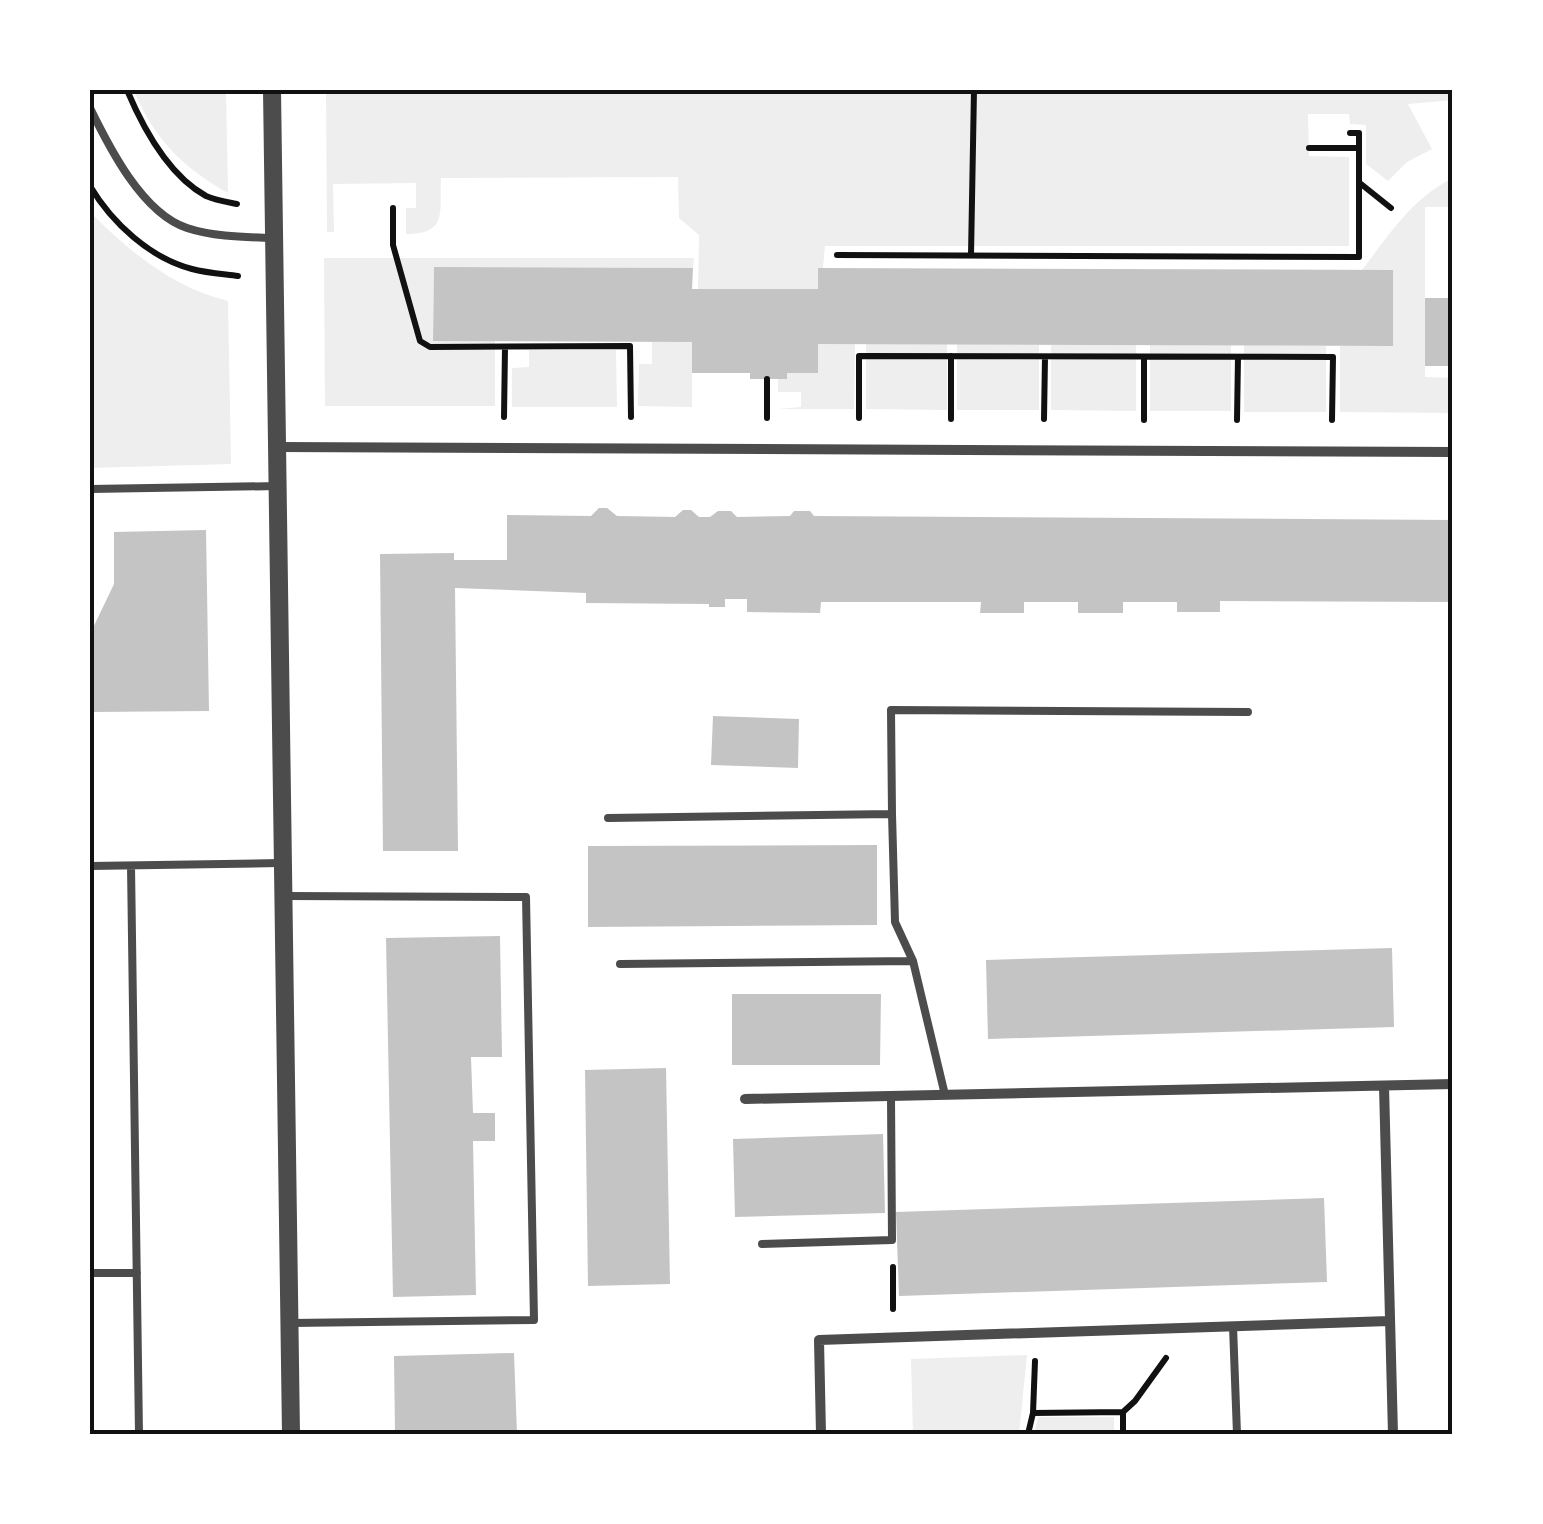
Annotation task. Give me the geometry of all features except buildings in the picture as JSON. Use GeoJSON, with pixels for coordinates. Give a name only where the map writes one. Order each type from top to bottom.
{"type":"FeatureCollection","features":[{"type":"Feature","properties":{"kind":"street"},"geometry":{"type":"LineString","coordinates":[[272,90],[291,1434]]}},
{"type":"Feature","properties":{"kind":"street"},"geometry":{"type":"LineString","coordinates":[[278,447],[1453,452]]}},
{"type":"Feature","properties":{"kind":"street"},"geometry":{"type":"LineString","coordinates":[[745,1099],[1453,1084]]}},
{"type":"Feature","properties":{"kind":"street"},"geometry":{"type":"LineString","coordinates":[[1384,1086],[1393,1434]]}},
{"type":"Feature","properties":{"kind":"street"},"geometry":{"type":"LineString","coordinates":[[822,1434],[819,1340],[1389,1321]]}},
{"type":"Feature","properties":{"kind":"lane"},"geometry":{"type":"LineString","coordinates":[[90,108],[124,171],[151,204],[185,228],[237,237],[274,238]]}},
{"type":"Feature","properties":{"kind":"lane"},"geometry":{"type":"LineString","coordinates":[[90,489],[278,486]]}},
{"type":"Feature","properties":{"kind":"lane"},"geometry":{"type":"LineString","coordinates":[[945,1095],[913,961],[896,922],[890,710],[1248,712]]}},
{"type":"Feature","properties":{"kind":"lane"},"geometry":{"type":"LineString","coordinates":[[608,818],[892,814]]}},
{"type":"Feature","properties":{"kind":"lane"},"geometry":{"type":"LineString","coordinates":[[90,866],[281,863]]}},
{"type":"Feature","properties":{"kind":"lane"},"geometry":{"type":"LineString","coordinates":[[131,866],[139,1434]]}},
{"type":"Feature","properties":{"kind":"lane"},"geometry":{"type":"LineString","coordinates":[[282,896],[526,897],[534,1320],[288,1323]]}},
{"type":"Feature","properties":{"kind":"lane"},"geometry":{"type":"LineString","coordinates":[[620,964],[913,961]]}},
{"type":"Feature","properties":{"kind":"lane"},"geometry":{"type":"LineString","coordinates":[[762,1244],[892,1240],[892,1096]]}},
{"type":"Feature","properties":{"kind":"lane"},"geometry":{"type":"LineString","coordinates":[[90,1274],[137,1273]]}},
{"type":"Feature","properties":{"kind":"lane"},"geometry":{"type":"LineString","coordinates":[[1233,1326],[1237,1434]]}},
{"type":"Feature","properties":{"kind":"path"},"geometry":{"type":"LineString","coordinates":[[128,90],[143,128],[170,164],[206,196],[237,204]]}},
{"type":"Feature","properties":{"kind":"path"},"geometry":{"type":"LineString","coordinates":[[971,254],[974,90]]}},
{"type":"Feature","properties":{"kind":"path"},"geometry":{"type":"LineString","coordinates":[[837,254],[1359,257],[1359,133],[1350,133]]}},
{"type":"Feature","properties":{"kind":"path"},"geometry":{"type":"LineString","coordinates":[[1309,148],[1359,148]]}},
{"type":"Feature","properties":{"kind":"path"},"geometry":{"type":"LineString","coordinates":[[1360,184],[1391,208]]}},
{"type":"Feature","properties":{"kind":"path"},"geometry":{"type":"LineString","coordinates":[[393,208],[393,245],[420,340],[430,346],[630,346],[631,417]]}},
{"type":"Feature","properties":{"kind":"path"},"geometry":{"type":"LineString","coordinates":[[504,417],[505,346]]}},
{"type":"Feature","properties":{"kind":"path"},"geometry":{"type":"LineString","coordinates":[[860,418],[860,356],[952,356],[1333,358],[1332,420]]}},
{"type":"Feature","properties":{"kind":"path"},"geometry":{"type":"LineString","coordinates":[[952,356],[952,418]]}},
{"type":"Feature","properties":{"kind":"path"},"geometry":{"type":"LineString","coordinates":[[1044,419],[1045,357]]}},
{"type":"Feature","properties":{"kind":"path"},"geometry":{"type":"LineString","coordinates":[[1144,357],[1144,420]]}},
{"type":"Feature","properties":{"kind":"path"},"geometry":{"type":"LineString","coordinates":[[1237,420],[1238,358]]}},
{"type":"Feature","properties":{"kind":"path"},"geometry":{"type":"LineString","coordinates":[[766,379],[766,418]]}},
{"type":"Feature","properties":{"kind":"path"},"geometry":{"type":"LineString","coordinates":[[892,1240],[894,1338]]}},
{"type":"Feature","properties":{"kind":"path"},"geometry":{"type":"LineString","coordinates":[[1033,1413],[1123,1412],[1188,1328]]}},
{"type":"Feature","properties":{"kind":"path"},"geometry":{"type":"LineString","coordinates":[[1028,1434],[1033,1413],[1036,1333]]}},
{"type":"Feature","properties":{"kind":"path"},"geometry":{"type":"LineString","coordinates":[[1123,1412],[1123,1434]]}},
{"type":"Feature","properties":{"kind":"shaded area"},"geometry":{"type":"Polygon","coordinates":[[[134,90],[226,90],[228,193],[171,150],[150,123],[134,90]]]}},
{"type":"Feature","properties":{"kind":"shaded area"},"geometry":{"type":"Polygon","coordinates":[[[326,90],[1453,90],[1453,100],[1408,104],[1432,149],[1407,162],[1388,181],[1366,164],[1366,125],[1350,124],[1349,114],[1308,114],[1309,156],[1349,157],[1349,246],[825,246],[823,268],[818,269],[818,289],[698,289],[699,235],[679,218],[678,177],[441,178],[439,218],[435,225],[420,233],[406,234],[406,208],[416,208],[416,183],[333,184],[334,232],[327,232],[326,90]]]}},
{"type":"Feature","properties":{"kind":"shaded area"},"geometry":{"type":"Polygon","coordinates":[[[1453,178],[1453,207],[1425,207],[1425,377],[1453,378],[1453,413],[1340,412],[1340,346],[1393,345],[1393,271],[1362,270],[1413,207],[1453,178]]]}},
{"type":"Feature","properties":{"kind":"shaded area"},"geometry":{"type":"Polygon","coordinates":[[[90,212],[170,277],[228,301],[231,464],[90,468],[90,212]]]}},
{"type":"Feature","properties":{"kind":"shaded area"},"geometry":{"type":"Polygon","coordinates":[[[324,258],[694,258],[693,268],[434,267],[433,340],[495,341],[495,406],[325,406],[324,258]]]}},
{"type":"Feature","properties":{"kind":"shaded area"},"geometry":{"type":"Polygon","coordinates":[[[652,342],[692,342],[692,407],[638,406],[639,364],[652,364],[652,342]]]}},
{"type":"Feature","properties":{"kind":"shaded area"},"geometry":{"type":"Polygon","coordinates":[[[818,344],[855,344],[854,409],[778,409],[801,407],[801,392],[778,392],[778,379],[787,379],[787,373],[818,373],[818,344]]]}},
{"type":"Feature","properties":{"kind":"shaded area"},"geometry":{"type":"Polygon","coordinates":[[[866,344],[947,344],[947,410],[866,409],[866,344]]]}},
{"type":"Feature","properties":{"kind":"shaded area"},"geometry":{"type":"Polygon","coordinates":[[[957,344],[1039,345],[1039,410],[957,410],[957,344]]]}},
{"type":"Feature","properties":{"kind":"shaded area"},"geometry":{"type":"Polygon","coordinates":[[[1051,345],[1136,345],[1136,411],[1051,410],[1051,345]]]}},
{"type":"Feature","properties":{"kind":"shaded area"},"geometry":{"type":"Polygon","coordinates":[[[1150,345],[1231,345],[1231,411],[1150,411],[1150,345]]]}},
{"type":"Feature","properties":{"kind":"shaded area"},"geometry":{"type":"Polygon","coordinates":[[[1244,345],[1326,346],[1326,412],[1244,412],[1244,345]]]}},
{"type":"Feature","properties":{"kind":"shaded area"},"geometry":{"type":"Polygon","coordinates":[[[529,350],[616,350],[617,407],[512,407],[512,368],[529,367],[529,350]]]}},
{"type":"Feature","properties":{"kind":"shaded area"},"geometry":{"type":"Polygon","coordinates":[[[1027,1355],[1019,1434],[913,1434],[911,1359],[1027,1355]]]}},
{"type":"Feature","properties":{"kind":"shaded area"},"geometry":{"type":"Polygon","coordinates":[[[1038,1417],[1114,1417],[1114,1434],[1034,1434],[1038,1417]]]}}]}
